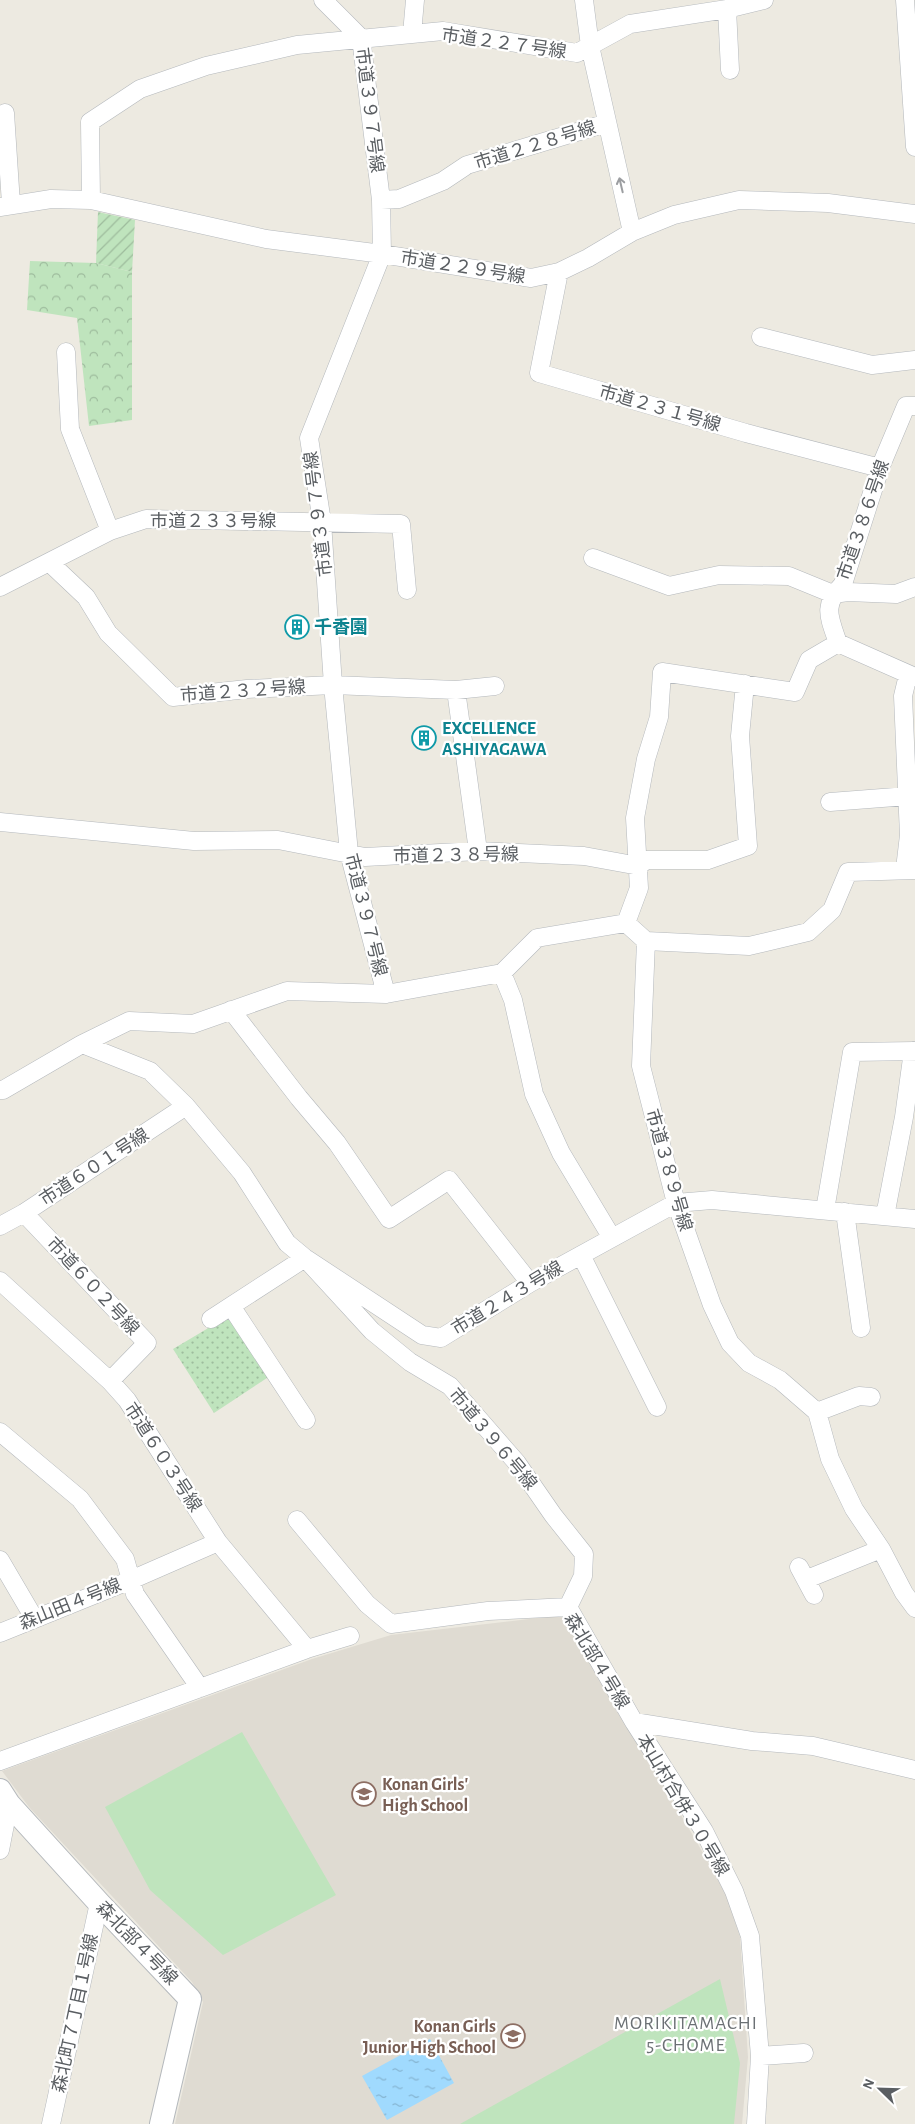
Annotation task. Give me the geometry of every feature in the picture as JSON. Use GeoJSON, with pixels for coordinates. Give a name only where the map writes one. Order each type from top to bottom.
{"type":"FeatureCollection","features":[{"type":"Feature","properties":{"kind":"street","name":"市道３９７号線"},"geometry":{"type":"LineString","coordinates":[[322,0],[361,38],[381,200],[382,254],[309,438],[322,522],[333,685],[349,853],[386,994]]}},
{"type":"Feature","properties":{"kind":"street"},"geometry":{"type":"LineString","coordinates":[[412,34],[415,0]]}},
{"type":"Feature","properties":{"kind":"street"},"geometry":{"type":"LineString","coordinates":[[584,0],[590,46],[632,232]]}},
{"type":"Feature","properties":{"kind":"street","name":"市道２２７号線"},"geometry":{"type":"LineString","coordinates":[[90,200],[90,122],[136,91],[206,66],[297,44],[443,31],[577,53],[630,24],[727,9],[764,0]]}},
{"type":"Feature","properties":{"kind":"street"},"geometry":{"type":"LineString","coordinates":[[905,0],[915,147]]}},
{"type":"Feature","properties":{"kind":"street"},"geometry":{"type":"LineString","coordinates":[[727,9],[730,70]]}},
{"type":"Feature","properties":{"kind":"street"},"geometry":{"type":"LineString","coordinates":[[5,113],[6,206]]}},
{"type":"Feature","properties":{"kind":"street","name":"市道２２８号線"},"geometry":{"type":"LineString","coordinates":[[381,200],[399,199],[443,181],[467,165],[607,123]]}},
{"type":"Feature","properties":{"kind":"street","name":"市道２２９号線"},"geometry":{"type":"LineString","coordinates":[[6,206],[51,199],[90,200],[266,239],[382,254],[532,278],[559,272],[588,258],[632,232],[674,215],[739,200],[828,203],[915,214]]}},
{"type":"Feature","properties":{"kind":"street","name":"市道２３１号線"},"geometry":{"type":"LineString","coordinates":[[559,272],[539,373],[746,434],[880,468]]}},
{"type":"Feature","properties":{"kind":"street"},"geometry":{"type":"LineString","coordinates":[[761,337],[872,365],[915,360]]}},
{"type":"Feature","properties":{"kind":"street"},"geometry":{"type":"LineString","coordinates":[[66,352],[70,429],[110,531]]}},
{"type":"Feature","properties":{"kind":"street","name":"市道３８６号線"},"geometry":{"type":"LineString","coordinates":[[838,643],[828,615],[833,594],[843,584],[880,468],[906,406],[915,406]]}},
{"type":"Feature","properties":{"kind":"street","name":"市道２３３号線"},"geometry":{"type":"LineString","coordinates":[[0,587],[110,531],[146,519],[400,524],[407,590]]}},
{"type":"Feature","properties":{"kind":"street"},"geometry":{"type":"LineString","coordinates":[[593,558],[669,586],[718,575],[788,576],[833,594],[848,592],[896,594],[915,586]]}},
{"type":"Feature","properties":{"kind":"street","name":"市道２３２号線"},"geometry":{"type":"LineString","coordinates":[[50,563],[86,597],[108,633],[173,697],[247,689],[333,685],[456,690],[495,686]]}},
{"type":"Feature","properties":{"kind":"street"},"geometry":{"type":"LineString","coordinates":[[838,643],[911,676],[903,696],[910,869],[848,872],[832,910],[808,932],[749,946],[646,941],[626,922],[639,888],[635,818],[646,759],[659,717],[662,672],[795,692],[809,660],[838,643]]}},
{"type":"Feature","properties":{"kind":"street","name":"市道２３８号線"},"geometry":{"type":"LineString","coordinates":[[0,822],[194,841],[278,840],[349,853],[365,858],[478,852],[584,856],[639,866],[646,860],[708,860],[748,846],[740,736],[745,684]]}},
{"type":"Feature","properties":{"kind":"street"},"geometry":{"type":"LineString","coordinates":[[456,690],[478,852]]}},
{"type":"Feature","properties":{"kind":"street"},"geometry":{"type":"LineString","coordinates":[[830,802],[908,796]]}},
{"type":"Feature","properties":{"kind":"street"},"geometry":{"type":"LineString","coordinates":[[0,1090],[82,1044],[129,1021],[193,1024],[287,991],[386,994],[502,973],[537,938],[626,922]]}},
{"type":"Feature","properties":{"kind":"street","name":"市道３８９号線"},"geometry":{"type":"LineString","coordinates":[[646,941],[641,1066],[676,1203],[712,1305],[730,1343],[749,1363],[780,1380],[817,1412]]}},
{"type":"Feature","properties":{"kind":"street"},"geometry":{"type":"LineString","coordinates":[[502,973],[513,1000],[534,1094],[561,1153],[612,1238]]}},
{"type":"Feature","properties":{"kind":"street"},"geometry":{"type":"LineString","coordinates":[[231,1010],[299,1098],[337,1143],[389,1219],[449,1180],[530,1283]]}},
{"type":"Feature","properties":{"kind":"street","name":"市道２４３号線"},"geometry":{"type":"LineString","coordinates":[[82,1044],[150,1071],[186,1106],[242,1173],[287,1243],[305,1258],[422,1335],[441,1338],[530,1283],[676,1203],[712,1200],[915,1219]]}},
{"type":"Feature","properties":{"kind":"street"},"geometry":{"type":"LineString","coordinates":[[825,1210],[852,1052],[914,1051],[904,1117],[885,1216]]}},
{"type":"Feature","properties":{"kind":"street","name":"市道６０１号線"},"geometry":{"type":"LineString","coordinates":[[0,1226],[24,1213],[186,1106]]}},
{"type":"Feature","properties":{"kind":"street"},"geometry":{"type":"LineString","coordinates":[[846,1212],[861,1328]]}},
{"type":"Feature","properties":{"kind":"street","name":"市道６０２号線"},"geometry":{"type":"LineString","coordinates":[[24,1213],[147,1343],[110,1381]]}},
{"type":"Feature","properties":{"kind":"street"},"geometry":{"type":"LineString","coordinates":[[581,1255],[658,1408]]}},
{"type":"Feature","properties":{"kind":"street"},"geometry":{"type":"LineString","coordinates":[[211,1319],[305,1258]]}},
{"type":"Feature","properties":{"kind":"street","name":"市道３９６号線"},"geometry":{"type":"LineString","coordinates":[[305,1258],[372,1331],[410,1362],[450,1386],[517,1463],[553,1515],[584,1554],[583,1576],[568,1607]]}},
{"type":"Feature","properties":{"kind":"street","name":"市道６０３号線"},"geometry":{"type":"LineString","coordinates":[[0,1281],[110,1381],[127,1400],[218,1542],[307,1649]]}},
{"type":"Feature","properties":{"kind":"street"},"geometry":{"type":"LineString","coordinates":[[231,1306],[306,1420]]}},
{"type":"Feature","properties":{"kind":"street"},"geometry":{"type":"LineString","coordinates":[[871,1397],[859,1396],[817,1412],[830,1459],[854,1508],[881,1549],[904,1593],[915,1608]]}},
{"type":"Feature","properties":{"kind":"street"},"geometry":{"type":"LineString","coordinates":[[0,1432],[80,1499],[125,1559],[131,1580],[218,1542]]}},
{"type":"Feature","properties":{"kind":"street","name":"森北部４号線"},"geometry":{"type":"LineString","coordinates":[[296,1520],[367,1604],[391,1624],[488,1611],[568,1607],[634,1722],[752,1741],[813,1746],[915,1770]]}},
{"type":"Feature","properties":{"kind":"street"},"geometry":{"type":"LineString","coordinates":[[814,1595],[803,1573],[881,1549]]}},
{"type":"Feature","properties":{"kind":"street"},"geometry":{"type":"LineString","coordinates":[[0,1560],[34,1618]]}},
{"type":"Feature","properties":{"kind":"street","name":"森山田４号線"},"geometry":{"type":"LineString","coordinates":[[0,1633],[131,1580],[135,1594],[200,1688]]}},
{"type":"Feature","properties":{"kind":"street"},"geometry":{"type":"LineString","coordinates":[[0,1760],[307,1649],[350,1636]]}},
{"type":"Feature","properties":{"kind":"street","name":"本山村合併３０号線"},"geometry":{"type":"LineString","coordinates":[[634,1722],[704,1831],[734,1892],[750,1936],[760,2056],[756,2124]]}},
{"type":"Feature","properties":{"kind":"street"},"geometry":{"type":"LineString","coordinates":[[0,1850],[4,1797]]}},
{"type":"Feature","properties":{"kind":"street","name":"森北部４号線"},"geometry":{"type":"LineString","coordinates":[[4,1797],[99,1903],[190,1998],[161,2124]]}},
{"type":"Feature","properties":{"kind":"street","name":"森北町７丁目１号線"},"geometry":{"type":"LineString","coordinates":[[51,2124],[99,1903]]}},
{"type":"Feature","properties":{"kind":"street"},"geometry":{"type":"LineString","coordinates":[[760,2056],[804,2054]]}},
{"type":"Feature","properties":{"kind":"shaded area"},"geometry":{"type":"Polygon","coordinates":[[[563,1615],[726,1894],[740,1937],[748,2057],[742,2124],[175,2124],[203,2002],[192,1982],[29,1807],[2,1771],[312,1659],[391,1635],[563,1615]]]}},
{"type":"Feature","properties":{"kind":"green space"},"geometry":{"type":"Polygon","coordinates":[[[98,212],[135,220],[132,272],[96,263],[98,212]]]}},
{"type":"Feature","properties":{"kind":"green space"},"geometry":{"type":"Polygon","coordinates":[[[30,261],[96,263],[132,272],[132,420],[89,426],[77,318],[27,310],[30,261]]]}},
{"type":"Feature","properties":{"kind":"green space"},"geometry":{"type":"Polygon","coordinates":[[[232,1314],[270,1376],[214,1413],[173,1349],[232,1314]]]}},
{"type":"Feature","properties":{"kind":"green space"},"geometry":{"type":"Polygon","coordinates":[[[242,1732],[336,1895],[223,1955],[150,1890],[105,1807],[242,1732]]]}},
{"type":"Feature","properties":{"kind":"green space"},"geometry":{"type":"Polygon","coordinates":[[[720,1979],[740,2063],[734,2124],[460,2124],[720,1979]]]}},
{"type":"Feature","properties":{"kind":"water"},"geometry":{"type":"Polygon","coordinates":[[[430,2039],[454,2083],[387,2120],[362,2076],[430,2039]]]}},
{"type":"Feature","properties":{"kind":"place","name":"千香園"},"geometry":{"type":"Point","coordinates":[297,627]}},
{"type":"Feature","properties":{"kind":"place","name":"EXCELLENCE ASHIYAGAWA"},"geometry":{"type":"Point","coordinates":[424,738]}},
{"type":"Feature","properties":{"kind":"place","name":"Konan Girls' High School"},"geometry":{"type":"Point","coordinates":[364,1794]}},
{"type":"Feature","properties":{"kind":"place","name":"Konan Girls Junior High School"},"geometry":{"type":"Point","coordinates":[513,2036]}},
{"type":"Feature","properties":{"kind":"district","name":"MORIKITAMACHI 5-CHOME"},"geometry":{"type":"Point","coordinates":[686,2033]}}]}
